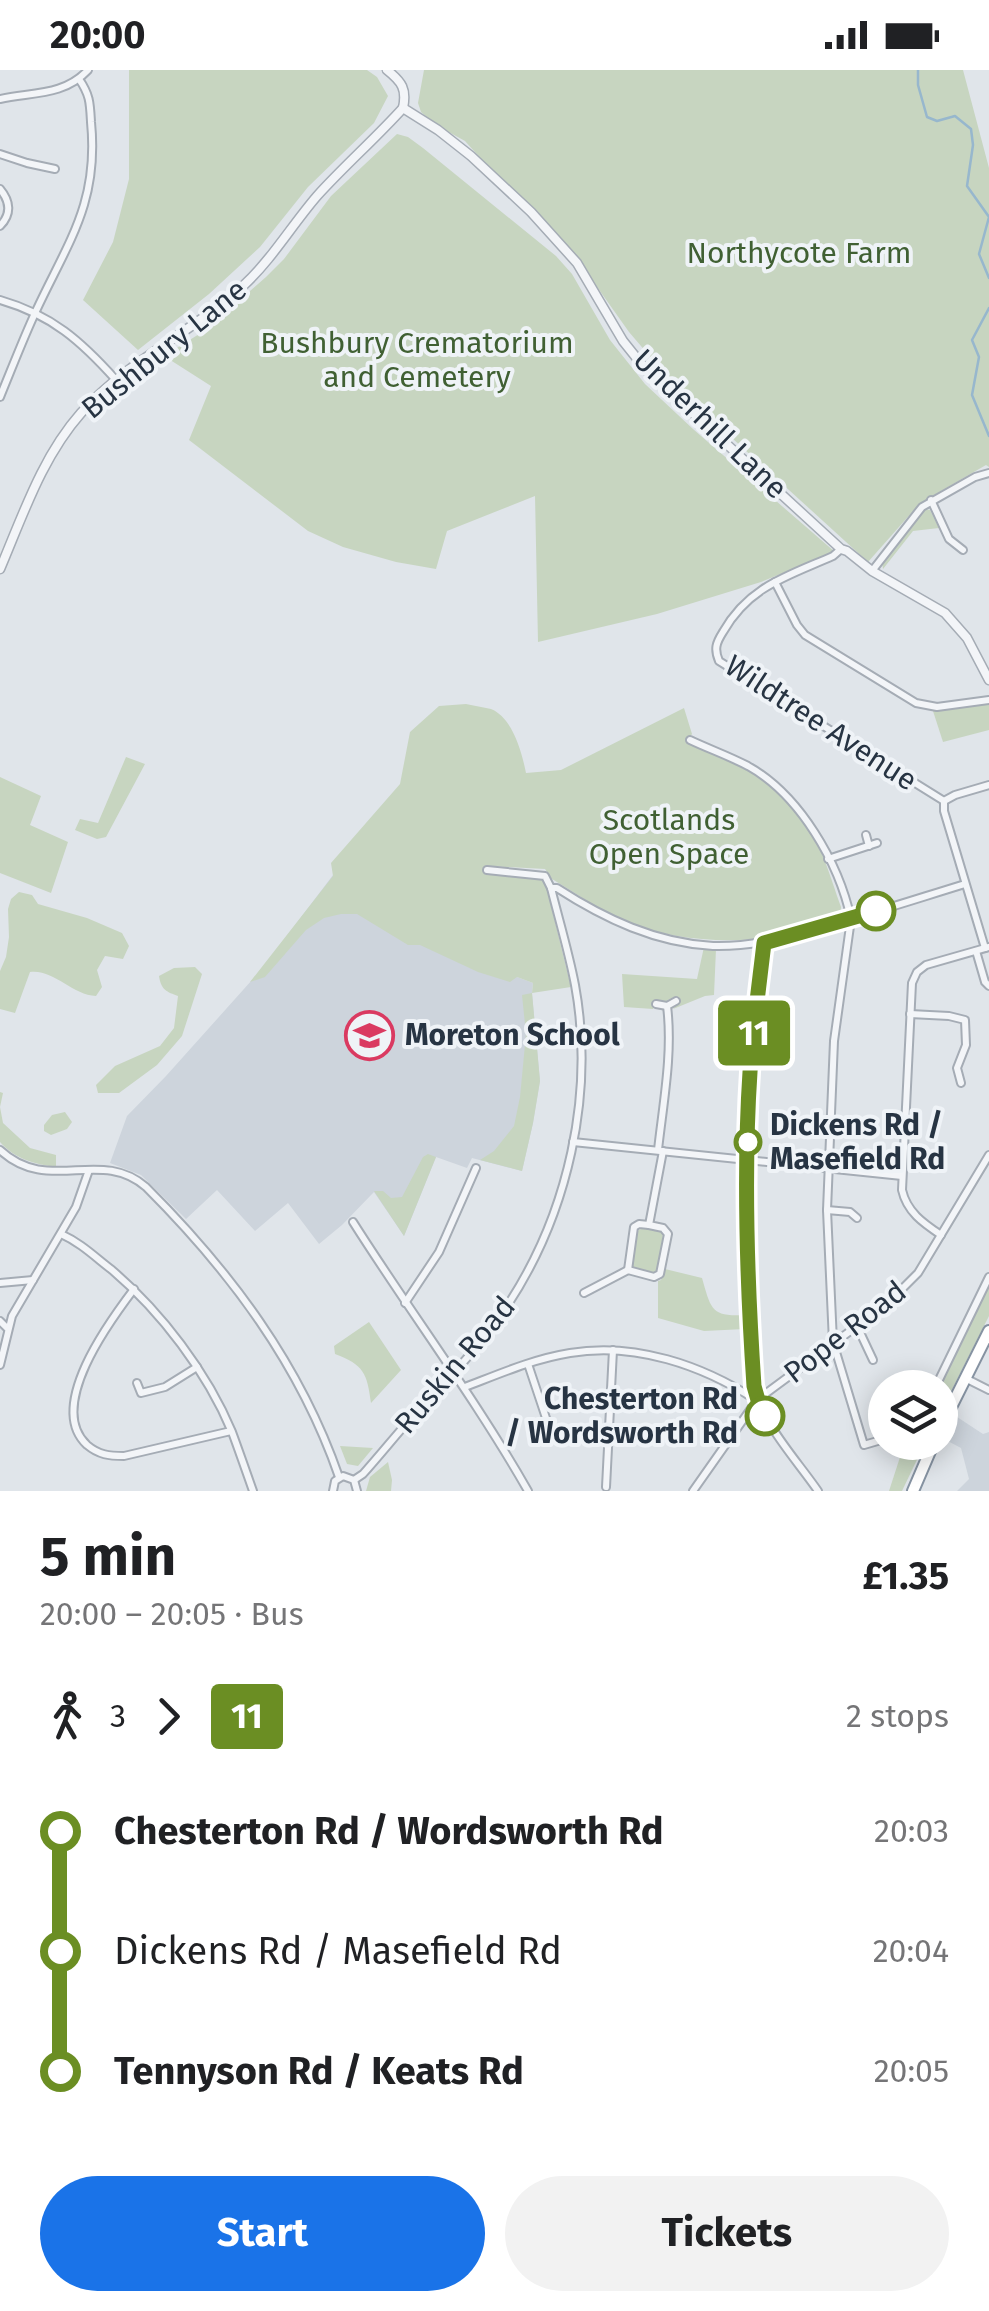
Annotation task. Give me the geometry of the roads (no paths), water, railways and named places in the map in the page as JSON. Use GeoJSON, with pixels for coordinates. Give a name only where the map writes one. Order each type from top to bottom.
{"type":"FeatureCollection","features":[{"type":"Feature","properties":{"kind":"highway"},"geometry":{"type":"LineString","coordinates":[[958,1393],[989,1331]]}},
{"type":"Feature","properties":{"kind":"highway"},"geometry":{"type":"LineString","coordinates":[[912,1491],[926,1460]]}},
{"type":"Feature","properties":{"kind":"street"},"geometry":{"type":"LineString","coordinates":[[0,99],[58,90],[88,70]]}},
{"type":"Feature","properties":{"kind":"street"},"geometry":{"type":"LineString","coordinates":[[387,70],[403,86],[402,108]]}},
{"type":"Feature","properties":{"kind":"street"},"geometry":{"type":"LineString","coordinates":[[0,397],[84,210],[92,176],[93,136],[89,94],[79,79]]}},
{"type":"Feature","properties":{"kind":"street","name":"Bushbury Lane"},"geometry":{"type":"LineString","coordinates":[[0,567],[52,452],[82,412],[116,380],[245,284],[314,200],[402,108]]}},
{"type":"Feature","properties":{"kind":"street","name":"Underhill Lane"},"geometry":{"type":"LineString","coordinates":[[402,108],[472,156],[531,212],[577,263],[623,341],[647,371],[841,549],[954,621],[989,680]]}},
{"type":"Feature","properties":{"kind":"street"},"geometry":{"type":"LineString","coordinates":[[44,167],[47,155]]}},
{"type":"Feature","properties":{"kind":"street"},"geometry":{"type":"LineString","coordinates":[[0,166],[2,156],[56,169]]}},
{"type":"Feature","properties":{"kind":"street"},"geometry":{"type":"LineString","coordinates":[[0,188],[9,206],[0,226]]}},
{"type":"Feature","properties":{"kind":"street"},"geometry":{"type":"LineString","coordinates":[[0,300],[36,312],[73,336],[116,380]]}},
{"type":"Feature","properties":{"kind":"street"},"geometry":{"type":"LineString","coordinates":[[872,571],[916,512],[975,476],[989,473]]}},
{"type":"Feature","properties":{"kind":"street"},"geometry":{"type":"LineString","coordinates":[[931,500],[949,539],[963,550]]}},
{"type":"Feature","properties":{"kind":"street","name":"Wildtree Avenue"},"geometry":{"type":"LineString","coordinates":[[841,549],[755,592],[728,624],[715,651],[719,661],[944,801],[989,986]]}},
{"type":"Feature","properties":{"kind":"street"},"geometry":{"type":"LineString","coordinates":[[775,582],[806,636],[916,704],[937,708],[989,700]]}},
{"type":"Feature","properties":{"kind":"street"},"geometry":{"type":"LineString","coordinates":[[690,740],[750,767],[801,812],[844,892],[851,919],[834,1041],[827,1210],[834,1342],[864,1445],[868,1444]]}},
{"type":"Feature","properties":{"kind":"street"},"geometry":{"type":"LineString","coordinates":[[944,801],[989,785]]}},
{"type":"Feature","properties":{"kind":"street"},"geometry":{"type":"LineString","coordinates":[[828,860],[873,845],[866,835]]}},
{"type":"Feature","properties":{"kind":"street"},"geometry":{"type":"LineString","coordinates":[[487,870],[545,876],[551,888],[558,888],[622,925],[667,939],[714,946],[764,943],[965,884]]}},
{"type":"Feature","properties":{"kind":"street","name":"Ruskin Road"},"geometry":{"type":"LineString","coordinates":[[354,1480],[479,1345],[534,1264],[546,1238],[573,1142],[580,1075],[575,986],[551,888]]}},
{"type":"Feature","properties":{"kind":"street"},"geometry":{"type":"LineString","coordinates":[[764,943],[750,1072],[747,1160],[747,1284],[754,1386],[765,1416],[818,1491]]}},
{"type":"Feature","properties":{"kind":"street"},"geometry":{"type":"LineString","coordinates":[[942,1235],[922,1223],[904,1202],[912,983],[920,968],[983,949]]}},
{"type":"Feature","properties":{"kind":"street"},"geometry":{"type":"LineString","coordinates":[[656,1004],[667,1006],[676,1001]]}},
{"type":"Feature","properties":{"kind":"street"},"geometry":{"type":"LineString","coordinates":[[650,1224],[661,1151],[667,1006]]}},
{"type":"Feature","properties":{"kind":"street"},"geometry":{"type":"LineString","coordinates":[[910,1014],[966,1020],[966,1046],[957,1068],[961,1084]]}},
{"type":"Feature","properties":{"kind":"street"},"geometry":{"type":"LineString","coordinates":[[573,1142],[902,1176]]}},
{"type":"Feature","properties":{"kind":"street"},"geometry":{"type":"LineString","coordinates":[[0,1150],[40,1171],[114,1170],[135,1177],[239,1290],[288,1364],[316,1417],[339,1477]]}},
{"type":"Feature","properties":{"kind":"street","name":"Pope Road"},"geometry":{"type":"LineString","coordinates":[[693,1491],[758,1400],[857,1326],[918,1274],[989,1155]]}},
{"type":"Feature","properties":{"kind":"street"},"geometry":{"type":"LineString","coordinates":[[405,1302],[439,1252],[476,1168]]}},
{"type":"Feature","properties":{"kind":"street"},"geometry":{"type":"LineString","coordinates":[[0,1365],[4,1330],[76,1207],[89,1170]]}},
{"type":"Feature","properties":{"kind":"street"},"geometry":{"type":"LineString","coordinates":[[827,1210],[850,1212],[858,1218]]}},
{"type":"Feature","properties":{"kind":"street"},"geometry":{"type":"LineString","coordinates":[[353,1222],[465,1387],[528,1491]]}},
{"type":"Feature","properties":{"kind":"street"},"geometry":{"type":"LineString","coordinates":[[584,1293],[628,1270],[660,1274],[668,1234],[663,1228],[639,1224],[634,1228],[628,1270]]}},
{"type":"Feature","properties":{"kind":"street"},"geometry":{"type":"LineString","coordinates":[[61,1234],[76,1241],[134,1289],[197,1367],[232,1432],[253,1491]]}},
{"type":"Feature","properties":{"kind":"street"},"geometry":{"type":"LineString","coordinates":[[944,1370],[989,1277]]}},
{"type":"Feature","properties":{"kind":"street"},"geometry":{"type":"LineString","coordinates":[[0,1284],[34,1280]]}},
{"type":"Feature","properties":{"kind":"street"},"geometry":{"type":"LineString","coordinates":[[134,1289],[109,1322],[80,1383],[73,1416],[82,1439],[92,1450],[106,1456],[124,1456],[232,1432]]}},
{"type":"Feature","properties":{"kind":"street"},"geometry":{"type":"LineString","coordinates":[[0,1321],[4,1330]]}},
{"type":"Feature","properties":{"kind":"street"},"geometry":{"type":"LineString","coordinates":[[857,1326],[873,1360]]}},
{"type":"Feature","properties":{"kind":"street"},"geometry":{"type":"LineString","coordinates":[[465,1387],[570,1353],[614,1350],[701,1370],[758,1400]]}},
{"type":"Feature","properties":{"kind":"street"},"geometry":{"type":"LineString","coordinates":[[606,1487],[614,1350]]}},
{"type":"Feature","properties":{"kind":"street"},"geometry":{"type":"LineString","coordinates":[[528,1364],[548,1424]]}},
{"type":"Feature","properties":{"kind":"street"},"geometry":{"type":"LineString","coordinates":[[128,1395],[166,1387],[197,1367]]}},
{"type":"Feature","properties":{"kind":"street"},"geometry":{"type":"LineString","coordinates":[[965,1378],[989,1390]]}},
{"type":"Feature","properties":{"kind":"street"},"geometry":{"type":"LineString","coordinates":[[138,1383],[141,1393]]}},
{"type":"Feature","properties":{"kind":"street"},"geometry":{"type":"LineString","coordinates":[[332,1491],[333,1483],[347,1476],[354,1480],[357,1491]]}},
{"type":"Feature","properties":{"kind":"waterway"},"geometry":{"type":"LineString","coordinates":[[918,70],[927,117],[937,121],[955,116],[971,129],[973,145],[967,186],[989,217],[979,254],[989,278]]}},
{"type":"Feature","properties":{"kind":"waterway"},"geometry":{"type":"LineString","coordinates":[[989,308],[972,340],[979,357],[972,395],[989,436]]}},
{"type":"Feature","properties":{"kind":"place","name":"Moreton School"},"geometry":{"type":"Point","coordinates":[370,1035]}},
{"type":"Feature","properties":{"kind":"place","name":"Dickens Rd / Masefield Rd"},"geometry":{"type":"Point","coordinates":[748,1142]}},
{"type":"Feature","properties":{"kind":"place","name":"Chesterton Rd / Wordsworth Rd"},"geometry":{"type":"Point","coordinates":[765,1416]}},
{"type":"Feature","properties":{"kind":"park label","name":"Northycote Farm"},"geometry":{"type":"Point","coordinates":[799,253]}},
{"type":"Feature","properties":{"kind":"park label","name":"Bushbury Crematorium and Cemetery"},"geometry":{"type":"Point","coordinates":[417,360]}},
{"type":"Feature","properties":{"kind":"park label","name":"Scotlands Open Space"},"geometry":{"type":"Point","coordinates":[669,837]}}]}
